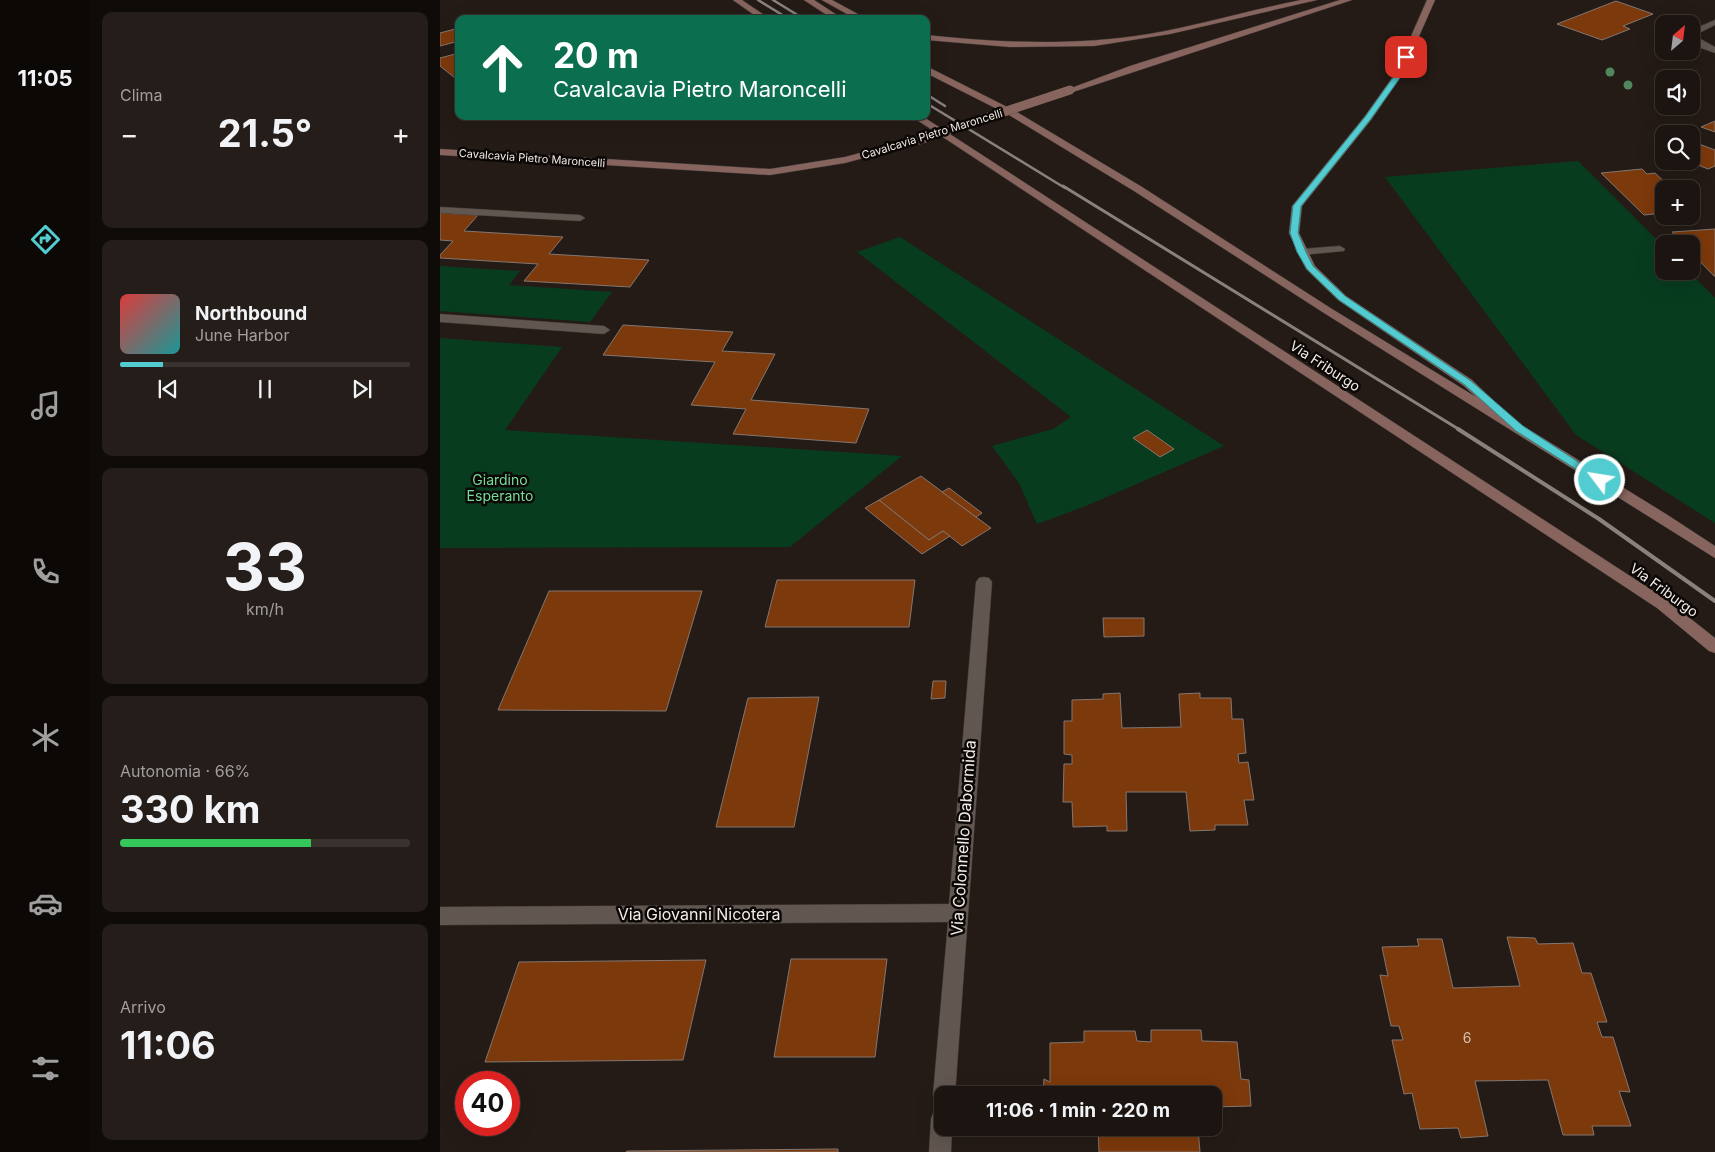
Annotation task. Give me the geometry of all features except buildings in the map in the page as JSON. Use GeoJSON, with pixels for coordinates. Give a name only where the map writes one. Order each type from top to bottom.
{"type":"FeatureCollection","features":[{"type":"Feature","properties":{"kind":"main road"},"geometry":{"type":"LineString","coordinates":[[737,0],[760,15]]}},
{"type":"Feature","properties":{"kind":"main road"},"geometry":{"type":"LineString","coordinates":[[808,0],[832,15]]}},
{"type":"Feature","properties":{"kind":"main road"},"geometry":{"type":"LineString","coordinates":[[826,0],[855,15]]}},
{"type":"Feature","properties":{"kind":"main road"},"geometry":{"type":"LineString","coordinates":[[930,38],[1026,46],[1087,44],[1148,36],[1313,0]]}},
{"type":"Feature","properties":{"kind":"main road","name":"Cavalcavia Pietro Maroncelli"},"geometry":{"type":"LineString","coordinates":[[440,152],[770,172],[813,167],[858,158],[919,140],[1133,68],[1348,0]]}},
{"type":"Feature","properties":{"kind":"main road"},"geometry":{"type":"LineString","coordinates":[[1431,0],[1422,16],[1398,75],[1368,118],[1297,206],[1294,233],[1310,267],[1342,298],[1468,383],[1519,428]]}},
{"type":"Feature","properties":{"kind":"main road"},"geometry":{"type":"LineString","coordinates":[[930,71],[1012,113],[1063,143],[1319,305],[1519,428],[1554,452],[1661,517],[1715,553]]}},
{"type":"Feature","properties":{"kind":"main road","name":"Via Friburgo"},"geometry":{"type":"LineString","coordinates":[[921,120],[1662,604],[1715,647]]}},
{"type":"Feature","properties":{"kind":"street"},"geometry":{"type":"LineString","coordinates":[[1715,22],[1695,32],[1693,38],[1704,46],[1715,50]]}},
{"type":"Feature","properties":{"kind":"street"},"geometry":{"type":"LineString","coordinates":[[440,210],[580,218]]}},
{"type":"Feature","properties":{"kind":"street"},"geometry":{"type":"LineString","coordinates":[[1302,252],[1340,249]]}},
{"type":"Feature","properties":{"kind":"street"},"geometry":{"type":"LineString","coordinates":[[440,318],[604,330]]}},
{"type":"Feature","properties":{"kind":"street","name":"Via Colonnello Dabormida"},"geometry":{"type":"LineString","coordinates":[[945,1086],[984,582]]}},
{"type":"Feature","properties":{"kind":"street","name":"Via Giovanni Nicotera"},"geometry":{"type":"LineString","coordinates":[[440,916],[957,912]]}},
{"type":"Feature","properties":{"kind":"street"},"geometry":{"type":"LineString","coordinates":[[940,1152],[941,1136]]}},
{"type":"Feature","properties":{"kind":"green space"},"geometry":{"type":"Polygon","coordinates":[[[1578,161],[1655,238],[1655,280],[1697,280],[1715,298],[1715,523],[1576,435],[1385,177],[1578,161]]]}},
{"type":"Feature","properties":{"kind":"green space"},"geometry":{"type":"Polygon","coordinates":[[[900,237],[1224,446],[1086,506],[1037,524],[1019,483],[992,446],[1053,429],[1071,417],[857,252],[900,237]]]}},
{"type":"Feature","properties":{"kind":"green space"},"geometry":{"type":"Polygon","coordinates":[[[440,266],[520,271],[509,285],[612,292],[590,322],[440,311],[440,266]]]}},
{"type":"Feature","properties":{"kind":"green space","name":"Giardino Esperanto"},"geometry":{"type":"Polygon","coordinates":[[[440,338],[562,347],[505,430],[902,456],[790,547],[440,548],[440,338]]]}},
{"type":"Feature","properties":{"kind":"railway"},"geometry":{"type":"LineString","coordinates":[[758,0],[782,15]]}},
{"type":"Feature","properties":{"kind":"railway"},"geometry":{"type":"LineString","coordinates":[[773,0],[797,15]]}},
{"type":"Feature","properties":{"kind":"railway"},"geometry":{"type":"LineString","coordinates":[[930,97],[945,106]]}},
{"type":"Feature","properties":{"kind":"railway"},"geometry":{"type":"LineString","coordinates":[[930,105],[1065,188]]}},
{"type":"Feature","properties":{"kind":"railway"},"geometry":{"type":"LineString","coordinates":[[1063,186],[1460,430]]}},
{"type":"Feature","properties":{"kind":"railway"},"geometry":{"type":"LineString","coordinates":[[1458,429],[1599,519],[1715,601]]}},
{"type":"Feature","properties":{"kind":"route"},"geometry":{"type":"LineString","coordinates":[[1406,57],[1398,75],[1368,118],[1297,206],[1294,233],[1302,252],[1310,267],[1342,298],[1468,383],[1519,428],[1600,480]]}}]}
